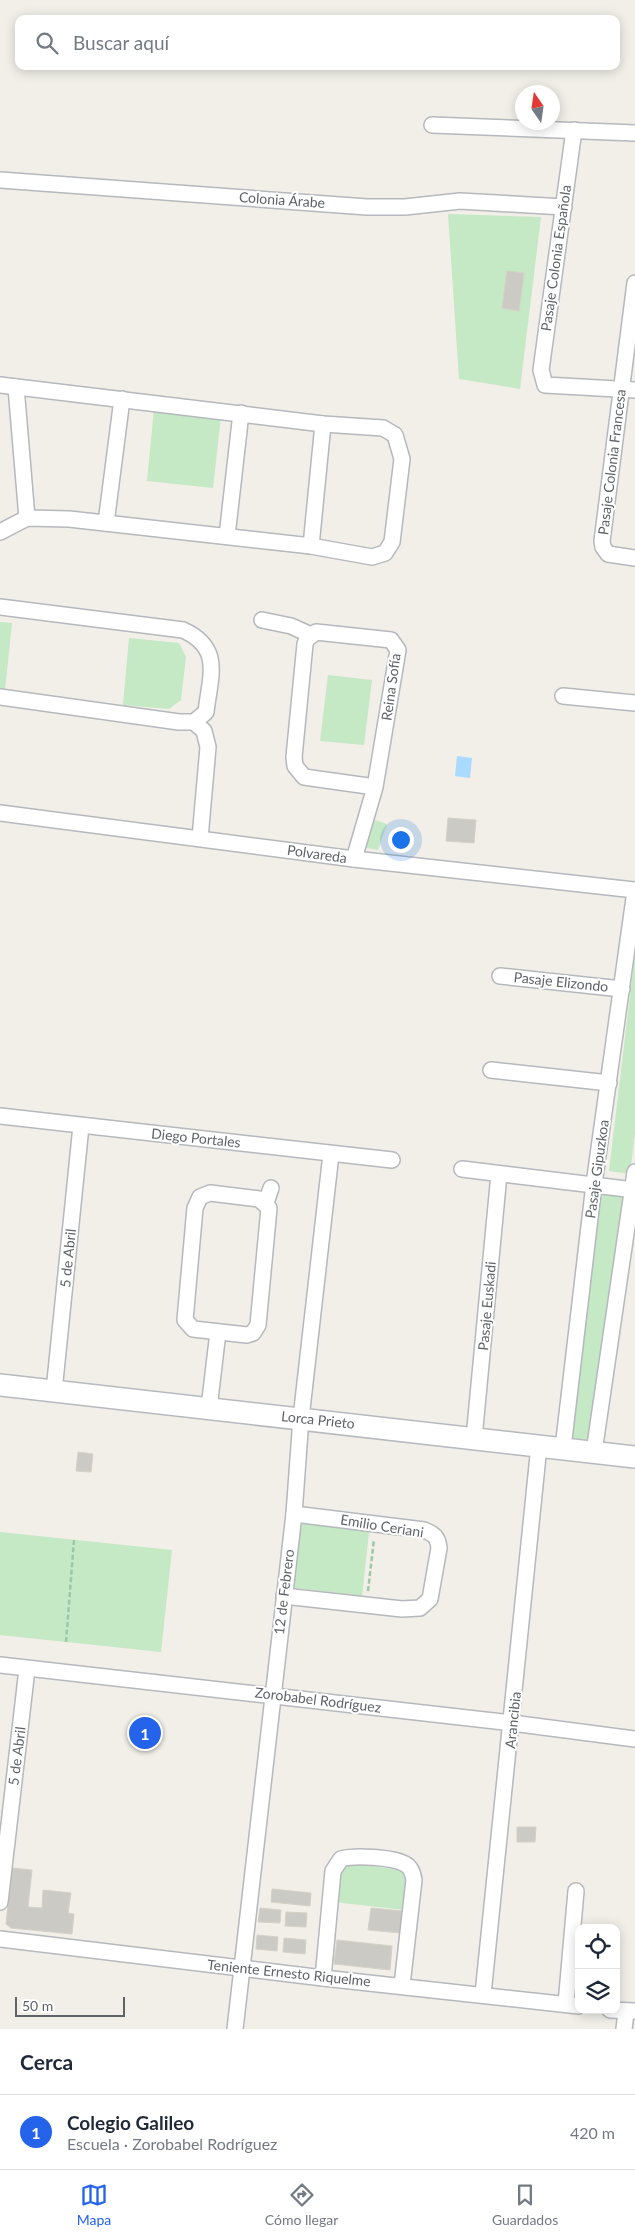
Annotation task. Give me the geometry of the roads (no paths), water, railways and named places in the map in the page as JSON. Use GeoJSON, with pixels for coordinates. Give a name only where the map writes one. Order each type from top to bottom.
{"type":"FeatureCollection","features":[{"type":"Feature","properties":{"kind":"main road","name":"Lorca Prieto"},"geometry":{"type":"LineString","coordinates":[[0,1385],[635,1457]]}},
{"type":"Feature","properties":{"kind":"street"},"geometry":{"type":"LineString","coordinates":[[432,125],[635,133]]}},
{"type":"Feature","properties":{"kind":"street","name":"Pasaje Colonia Española"},"geometry":{"type":"LineString","coordinates":[[574,130],[541,370],[545,385],[628,389]]}},
{"type":"Feature","properties":{"kind":"street","name":"Colonia Árabe"},"geometry":{"type":"LineString","coordinates":[[0,180],[366,207],[405,207],[460,201],[564,207]]}},
{"type":"Feature","properties":{"kind":"street","name":"Pasaje Colonia Francesa"},"geometry":{"type":"LineString","coordinates":[[635,283],[628,389],[602,541],[605,551],[612,556],[635,558]]}},
{"type":"Feature","properties":{"kind":"street"},"geometry":{"type":"LineString","coordinates":[[0,384],[323,424],[383,428],[395,435],[402,459],[392,542],[385,553],[372,557],[311,546],[69,519],[27,518],[0,532]]}},
{"type":"Feature","properties":{"kind":"street"},"geometry":{"type":"LineString","coordinates":[[16,387],[27,518]]}},
{"type":"Feature","properties":{"kind":"street"},"geometry":{"type":"LineString","coordinates":[[106,523],[122,399]]}},
{"type":"Feature","properties":{"kind":"street"},"geometry":{"type":"LineString","coordinates":[[228,536],[241,413]]}},
{"type":"Feature","properties":{"kind":"street"},"geometry":{"type":"LineString","coordinates":[[311,546],[323,424]]}},
{"type":"Feature","properties":{"kind":"street"},"geometry":{"type":"LineString","coordinates":[[0,607],[183,630],[196,635],[209,649],[212,660],[206,712],[194,722],[179,722],[0,697]]}},
{"type":"Feature","properties":{"kind":"street","name":"Reina Sofía"},"geometry":{"type":"LineString","coordinates":[[262,620],[291,626],[311,635],[321,632],[391,640],[396,646],[398,654],[375,787],[354,859]]}},
{"type":"Feature","properties":{"kind":"street"},"geometry":{"type":"LineString","coordinates":[[311,635],[305,644],[294,757],[295,766],[304,777],[375,787]]}},
{"type":"Feature","properties":{"kind":"street"},"geometry":{"type":"LineString","coordinates":[[563,696],[635,703]]}},
{"type":"Feature","properties":{"kind":"street"},"geometry":{"type":"LineString","coordinates":[[194,722],[204,731],[208,747],[200,838]]}},
{"type":"Feature","properties":{"kind":"street","name":"Polvareda"},"geometry":{"type":"LineString","coordinates":[[0,813],[354,859],[635,890]]}},
{"type":"Feature","properties":{"kind":"street","name":"Pasaje Gipuzkoa"},"geometry":{"type":"LineString","coordinates":[[563,1448],[594,1184],[635,890]]}},
{"type":"Feature","properties":{"kind":"street","name":"Pasaje Elizondo"},"geometry":{"type":"LineString","coordinates":[[500,976],[622,989]]}},
{"type":"Feature","properties":{"kind":"street"},"geometry":{"type":"LineString","coordinates":[[491,1070],[609,1083]]}},
{"type":"Feature","properties":{"kind":"street","name":"Diego Portales"},"geometry":{"type":"LineString","coordinates":[[0,1116],[392,1160]]}},
{"type":"Feature","properties":{"kind":"street","name":"5 de Abril"},"geometry":{"type":"LineString","coordinates":[[54,1390],[81,1126]]}},
{"type":"Feature","properties":{"kind":"street","name":"12 de Febrero"},"geometry":{"type":"LineString","coordinates":[[235,2029],[268,1742],[271,1695],[294,1514],[301,1418],[331,1154]]}},
{"type":"Feature","properties":{"kind":"street"},"geometry":{"type":"LineString","coordinates":[[462,1170],[634,1190]]}},
{"type":"Feature","properties":{"kind":"street"},"geometry":{"type":"LineString","coordinates":[[594,1452],[634,1190],[635,1172]]}},
{"type":"Feature","properties":{"kind":"street","name":"Pasaje Euskadi"},"geometry":{"type":"LineString","coordinates":[[474,1438],[499,1174]]}},
{"type":"Feature","properties":{"kind":"street"},"geometry":{"type":"LineString","coordinates":[[266,1204],[252,1197],[210,1193],[200,1197],[197,1201],[184,1320],[194,1329],[247,1335],[256,1330],[269,1212],[266,1204],[271,1188]]}},
{"type":"Feature","properties":{"kind":"street"},"geometry":{"type":"LineString","coordinates":[[209,1408],[218,1332]]}},
{"type":"Feature","properties":{"kind":"street","name":"Arancibia"},"geometry":{"type":"LineString","coordinates":[[484,1994],[539,1446]]}},
{"type":"Feature","properties":{"kind":"street","name":"Emilio Ceriani"},"geometry":{"type":"LineString","coordinates":[[284,1596],[412,1609],[426,1603],[432,1594],[439,1548],[438,1540],[424,1530],[294,1514]]}},
{"type":"Feature","properties":{"kind":"street","name":"Zorobabel Rodríguez"},"geometry":{"type":"LineString","coordinates":[[0,1665],[512,1723],[635,1739]]}},
{"type":"Feature","properties":{"kind":"street","name":"5 de Abril"},"geometry":{"type":"LineString","coordinates":[[0,1902],[6,1808],[27,1669]]}},
{"type":"Feature","properties":{"kind":"street"},"geometry":{"type":"LineString","coordinates":[[323,1978],[333,1871],[341,1859],[356,1856],[398,1861],[406,1864],[413,1872],[414,1880],[402,1985]]}},
{"type":"Feature","properties":{"kind":"street"},"geometry":{"type":"LineString","coordinates":[[572,2005],[576,1891]]}},
{"type":"Feature","properties":{"kind":"street","name":"Teniente Ernesto Riquelme"},"geometry":{"type":"LineString","coordinates":[[0,1939],[323,1978],[402,1985],[572,2005]]}},
{"type":"Feature","properties":{"kind":"street"},"geometry":{"type":"LineString","coordinates":[[624,2011],[624,2029]]}},
{"type":"Feature","properties":{"kind":"water"},"geometry":{"type":"Polygon","coordinates":[[[457,756],[472,758],[470,778],[455,776],[457,756]]]}},
{"type":"Feature","properties":{"kind":"place","name":"Colegio Galileo"},"geometry":{"type":"Point","coordinates":[145,1733]}}]}
